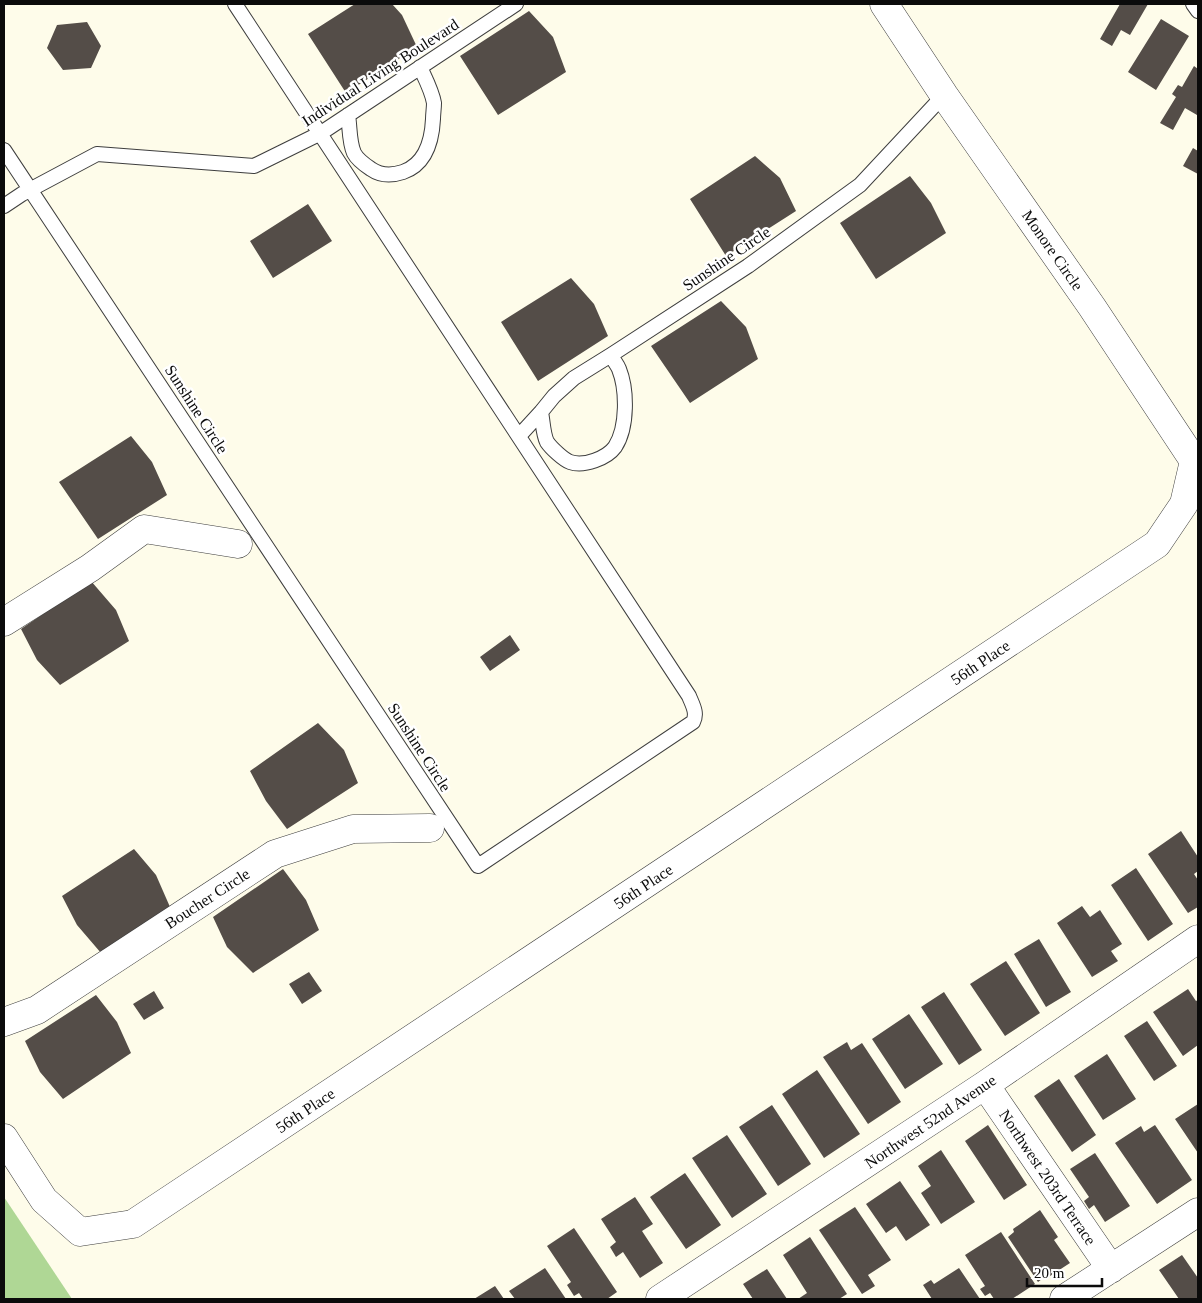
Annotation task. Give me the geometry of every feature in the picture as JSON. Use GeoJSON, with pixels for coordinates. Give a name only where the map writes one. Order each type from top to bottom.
{"type":"FeatureCollection","features":[{"type":"Feature","properties":{"kind":"street","name":"Monore Circle"},"geometry":{"type":"LineString","coordinates":[[884,4],[944,95],[1092,307],[1194,461],[1184,504]]}},
{"type":"Feature","properties":{"kind":"street","name":"56th Place"},"geometry":{"type":"LineString","coordinates":[[4,1138],[44,1200],[80,1232],[133,1224],[1157,544],[1184,504]]}},
{"type":"Feature","properties":{"kind":"street"},"geometry":{"type":"LineString","coordinates":[[4,622],[90,568],[144,529],[238,544]]}},
{"type":"Feature","properties":{"kind":"street","name":"Boucher Circle"},"geometry":{"type":"LineString","coordinates":[[4,1022],[37,1010],[275,854],[353,829],[430,828]]}},
{"type":"Feature","properties":{"kind":"street","name":"Northwest 52nd Avenue"},"geometry":{"type":"LineString","coordinates":[[660,1299],[985,1085],[1198,939]]}},
{"type":"Feature","properties":{"kind":"street","name":"Northwest 203rd Terrace"},"geometry":{"type":"LineString","coordinates":[[985,1085],[1110,1269]]}},
{"type":"Feature","properties":{"kind":"street"},"geometry":{"type":"LineString","coordinates":[[1064,1299],[1198,1212]]}},
{"type":"Feature","properties":{"kind":"lane","name":"Sunshine Circle"},"geometry":{"type":"LineString","coordinates":[[4,150],[478,866],[693,722],[695,717],[694,709],[689,696],[235,4]]}},
{"type":"Feature","properties":{"kind":"lane","name":"Individual Living Boulevard"},"geometry":{"type":"LineString","coordinates":[[4,206],[97,154],[254,166],[321,133],[516,4]]}},
{"type":"Feature","properties":{"kind":"lane"},"geometry":{"type":"LineString","coordinates":[[1193,4],[1198,11]]}},
{"type":"Feature","properties":{"kind":"lane"},"geometry":{"type":"LineString","coordinates":[[348,115],[354,154],[363,163],[378,174],[393,175],[408,170],[422,160],[428,148],[432,132],[434,103],[420,68]]}},
{"type":"Feature","properties":{"kind":"lane","name":"Sunshine Circle"},"geometry":{"type":"LineString","coordinates":[[518,436],[554,396],[574,378],[748,266],[860,185],[944,95]]}},
{"type":"Feature","properties":{"kind":"lane"},"geometry":{"type":"LineString","coordinates":[[541,412],[547,442],[556,452],[571,462],[586,463],[601,458],[614,448],[621,436],[625,421],[624,394],[619,369],[611,355]]}},
{"type":"Feature","properties":{"kind":"green space"},"geometry":{"type":"Polygon","coordinates":[[[4,1197],[72,1299],[4,1299],[4,1197]]]}},
{"type":"Feature","properties":{"kind":"building"},"geometry":{"type":"Polygon","coordinates":[[[355,4],[392,4],[402,15],[417,47],[346,93],[308,34],[355,4]]]}},
{"type":"Feature","properties":{"kind":"building"},"geometry":{"type":"Polygon","coordinates":[[[1120,4],[1148,4],[1130,35],[1121,30],[1112,46],[1100,39],[1120,4]]]}},
{"type":"Feature","properties":{"kind":"building"},"geometry":{"type":"Polygon","coordinates":[[[529,11],[553,37],[566,72],[498,115],[460,56],[529,11]]]}},
{"type":"Feature","properties":{"kind":"building"},"geometry":{"type":"Polygon","coordinates":[[[1161,19],[1189,36],[1156,90],[1128,72],[1161,19]]]}},
{"type":"Feature","properties":{"kind":"building"},"geometry":{"type":"Polygon","coordinates":[[[87,22],[101,46],[91,68],[63,70],[47,48],[57,25],[87,22]]]}},
{"type":"Feature","properties":{"kind":"building"},"geometry":{"type":"Polygon","coordinates":[[[1194,66],[1198,69],[1198,114],[1185,108],[1173,130],[1160,123],[1176,97],[1172,94],[1178,85],[1182,87],[1194,66]]]}},
{"type":"Feature","properties":{"kind":"building"},"geometry":{"type":"Polygon","coordinates":[[[1193,148],[1198,151],[1198,174],[1183,166],[1193,148]]]}},
{"type":"Feature","properties":{"kind":"building"},"geometry":{"type":"Polygon","coordinates":[[[755,156],[780,178],[796,211],[726,256],[690,199],[755,156]]]}},
{"type":"Feature","properties":{"kind":"building"},"geometry":{"type":"Polygon","coordinates":[[[910,176],[931,203],[946,233],[876,279],[840,223],[910,176]]]}},
{"type":"Feature","properties":{"kind":"building"},"geometry":{"type":"Polygon","coordinates":[[[308,204],[332,241],[273,278],[250,241],[308,204]]]}},
{"type":"Feature","properties":{"kind":"building"},"geometry":{"type":"Polygon","coordinates":[[[571,278],[594,304],[608,336],[538,381],[501,322],[571,278]]]}},
{"type":"Feature","properties":{"kind":"building"},"geometry":{"type":"Polygon","coordinates":[[[721,301],[746,327],[758,359],[690,403],[651,346],[721,301]]]}},
{"type":"Feature","properties":{"kind":"building"},"geometry":{"type":"Polygon","coordinates":[[[131,436],[152,462],[167,495],[98,539],[59,482],[131,436]]]}},
{"type":"Feature","properties":{"kind":"building"},"geometry":{"type":"Polygon","coordinates":[[[91,581],[116,610],[129,641],[60,685],[37,660],[21,629],[91,581]]]}},
{"type":"Feature","properties":{"kind":"building"},"geometry":{"type":"Polygon","coordinates":[[[510,635],[520,650],[490,671],[480,657],[510,635]]]}},
{"type":"Feature","properties":{"kind":"building"},"geometry":{"type":"Polygon","coordinates":[[[318,723],[344,750],[358,783],[287,829],[266,801],[250,771],[318,723]]]}},
{"type":"Feature","properties":{"kind":"building"},"geometry":{"type":"Polygon","coordinates":[[[1181,831],[1198,857],[1198,871],[1194,874],[1198,880],[1198,907],[1188,913],[1148,854],[1181,831]]]}},
{"type":"Feature","properties":{"kind":"building"},"geometry":{"type":"Polygon","coordinates":[[[134,849],[156,875],[170,907],[101,953],[77,925],[62,896],[134,849]]]}},
{"type":"Feature","properties":{"kind":"building"},"geometry":{"type":"Polygon","coordinates":[[[1136,868],[1173,924],[1148,941],[1111,885],[1136,868]]]}},
{"type":"Feature","properties":{"kind":"building"},"geometry":{"type":"Polygon","coordinates":[[[283,869],[306,900],[319,930],[253,973],[227,947],[213,917],[283,869]]]}},
{"type":"Feature","properties":{"kind":"building"},"geometry":{"type":"Polygon","coordinates":[[[1082,906],[1090,917],[1100,910],[1122,944],[1111,951],[1118,961],[1092,977],[1057,923],[1082,906]]]}},
{"type":"Feature","properties":{"kind":"building"},"geometry":{"type":"Polygon","coordinates":[[[1039,939],[1071,992],[1046,1007],[1014,954],[1039,939]]]}},
{"type":"Feature","properties":{"kind":"building"},"geometry":{"type":"Polygon","coordinates":[[[1006,961],[1040,1013],[1005,1036],[970,984],[1006,961]]]}},
{"type":"Feature","properties":{"kind":"building"},"geometry":{"type":"Polygon","coordinates":[[[309,972],[322,991],[302,1004],[289,984],[309,972]]]}},
{"type":"Feature","properties":{"kind":"building"},"geometry":{"type":"Polygon","coordinates":[[[1188,989],[1196,1001],[1198,1000],[1198,1045],[1183,1056],[1153,1012],[1188,989]]]}},
{"type":"Feature","properties":{"kind":"building"},"geometry":{"type":"Polygon","coordinates":[[[154,991],[164,1008],[144,1020],[133,1004],[154,991]]]}},
{"type":"Feature","properties":{"kind":"building"},"geometry":{"type":"Polygon","coordinates":[[[944,992],[982,1050],[959,1065],[921,1007],[944,992]]]}},
{"type":"Feature","properties":{"kind":"building"},"geometry":{"type":"Polygon","coordinates":[[[96,995],[117,1022],[131,1053],[63,1099],[40,1072],[25,1041],[96,995]]]}},
{"type":"Feature","properties":{"kind":"building"},"geometry":{"type":"Polygon","coordinates":[[[909,1014],[943,1064],[905,1089],[872,1039],[909,1014]]]}},
{"type":"Feature","properties":{"kind":"building"},"geometry":{"type":"Polygon","coordinates":[[[1147,1021],[1177,1066],[1154,1081],[1124,1036],[1147,1021]]]}},
{"type":"Feature","properties":{"kind":"building"},"geometry":{"type":"Polygon","coordinates":[[[847,1042],[851,1050],[862,1043],[901,1102],[868,1124],[823,1057],[847,1042]]]}},
{"type":"Feature","properties":{"kind":"building"},"geometry":{"type":"Polygon","coordinates":[[[1107,1054],[1136,1099],[1103,1120],[1074,1076],[1107,1054]]]}},
{"type":"Feature","properties":{"kind":"building"},"geometry":{"type":"Polygon","coordinates":[[[817,1070],[860,1134],[824,1158],[782,1094],[817,1070]]]}},
{"type":"Feature","properties":{"kind":"building"},"geometry":{"type":"Polygon","coordinates":[[[1059,1079],[1096,1135],[1072,1152],[1034,1096],[1059,1079]]]}},
{"type":"Feature","properties":{"kind":"building"},"geometry":{"type":"Polygon","coordinates":[[[1198,1104],[1198,1153],[1175,1119],[1198,1104]]]}},
{"type":"Feature","properties":{"kind":"building"},"geometry":{"type":"Polygon","coordinates":[[[772,1105],[811,1164],[778,1186],[739,1127],[772,1105]]]}},
{"type":"Feature","properties":{"kind":"building"},"geometry":{"type":"Polygon","coordinates":[[[988,1125],[1027,1185],[1004,1200],[965,1141],[988,1125]]]}},
{"type":"Feature","properties":{"kind":"building"},"geometry":{"type":"Polygon","coordinates":[[[1155,1125],[1192,1180],[1157,1204],[1115,1143],[1141,1126],[1144,1132],[1155,1125]]]}},
{"type":"Feature","properties":{"kind":"building"},"geometry":{"type":"Polygon","coordinates":[[[727,1135],[767,1194],[732,1218],[692,1158],[727,1135]]]}},
{"type":"Feature","properties":{"kind":"building"},"geometry":{"type":"Polygon","coordinates":[[[941,1150],[975,1202],[941,1224],[921,1193],[931,1186],[918,1166],[941,1150]]]}},
{"type":"Feature","properties":{"kind":"building"},"geometry":{"type":"Polygon","coordinates":[[[1095,1153],[1130,1206],[1105,1222],[1094,1205],[1089,1209],[1084,1201],[1089,1197],[1070,1169],[1095,1153]]]}},
{"type":"Feature","properties":{"kind":"building"},"geometry":{"type":"Polygon","coordinates":[[[685,1173],[721,1225],[686,1249],[650,1197],[685,1173]]]}},
{"type":"Feature","properties":{"kind":"building"},"geometry":{"type":"Polygon","coordinates":[[[900,1181],[930,1225],[906,1241],[896,1226],[886,1233],[866,1204],[900,1181]]]}},
{"type":"Feature","properties":{"kind":"building"},"geometry":{"type":"Polygon","coordinates":[[[635,1197],[653,1224],[642,1231],[663,1263],[640,1278],[623,1252],[616,1257],[610,1247],[616,1242],[601,1219],[635,1197]]]}},
{"type":"Feature","properties":{"kind":"building"},"geometry":{"type":"Polygon","coordinates":[[[855,1207],[891,1260],[868,1275],[875,1286],[862,1294],[819,1230],[855,1207]]]}},
{"type":"Feature","properties":{"kind":"building"},"geometry":{"type":"Polygon","coordinates":[[[1040,1210],[1058,1237],[1054,1240],[1070,1263],[1038,1282],[1008,1237],[1014,1232],[1013,1229],[1040,1210]]]}},
{"type":"Feature","properties":{"kind":"building"},"geometry":{"type":"Polygon","coordinates":[[[574,1228],[617,1292],[607,1299],[583,1299],[579,1293],[574,1296],[567,1285],[571,1282],[547,1246],[574,1228]]]}},
{"type":"Feature","properties":{"kind":"building"},"geometry":{"type":"Polygon","coordinates":[[[1001,1232],[1035,1284],[1012,1299],[994,1299],[990,1293],[985,1296],[980,1289],[985,1286],[965,1255],[1001,1232]]]}},
{"type":"Feature","properties":{"kind":"building"},"geometry":{"type":"Polygon","coordinates":[[[810,1237],[847,1294],[839,1299],[798,1299],[807,1293],[783,1255],[810,1237]]]}},
{"type":"Feature","properties":{"kind":"building"},"geometry":{"type":"Polygon","coordinates":[[[1182,1255],[1198,1278],[1198,1299],[1179,1299],[1159,1270],[1182,1255]]]}},
{"type":"Feature","properties":{"kind":"building"},"geometry":{"type":"Polygon","coordinates":[[[545,1268],[566,1299],[515,1299],[509,1291],[545,1268]]]}},
{"type":"Feature","properties":{"kind":"building"},"geometry":{"type":"Polygon","coordinates":[[[959,1268],[980,1299],[932,1299],[923,1285],[931,1280],[934,1284],[959,1268]]]}},
{"type":"Feature","properties":{"kind":"building"},"geometry":{"type":"Polygon","coordinates":[[[767,1269],[787,1299],[753,1299],[743,1284],[767,1269]]]}},
{"type":"Feature","properties":{"kind":"building"},"geometry":{"type":"Polygon","coordinates":[[[495,1286],[504,1299],[474,1299],[495,1286]]]}}]}
